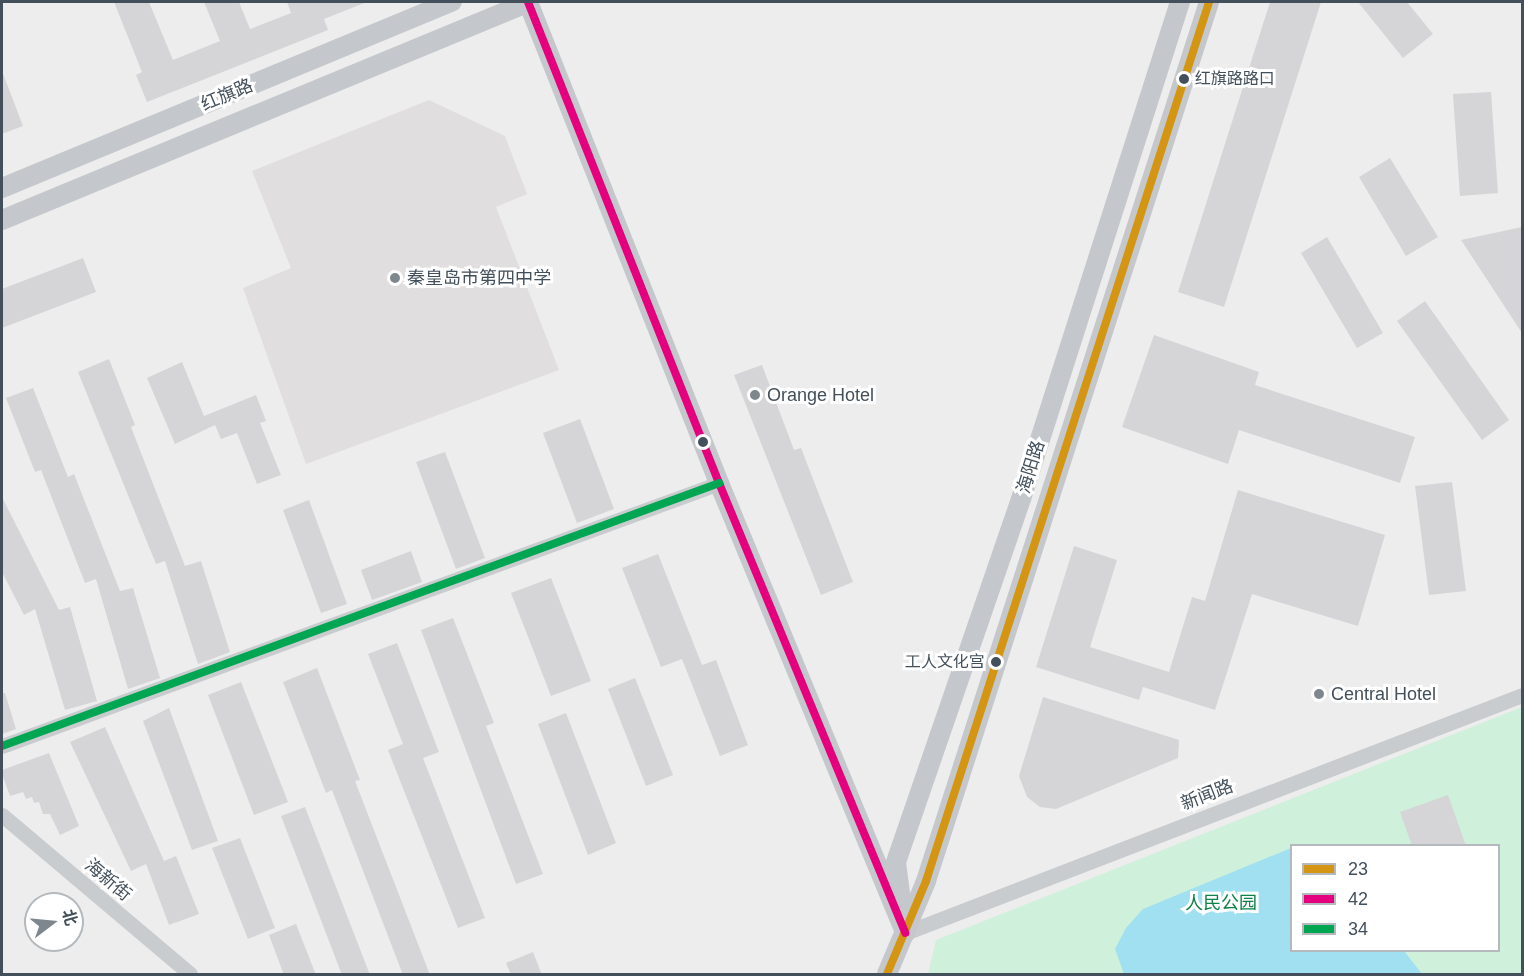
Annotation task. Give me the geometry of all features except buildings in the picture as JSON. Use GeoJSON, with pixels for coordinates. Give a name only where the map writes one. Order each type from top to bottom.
{"type":"FeatureCollection","features":[{"type":"Feature","properties":{"kind":"main road","name":"红旗路"},"geometry":{"type":"LineString","coordinates":[[2,188],[452,2]]}},
{"type":"Feature","properties":{"kind":"main road"},"geometry":{"type":"LineString","coordinates":[[2,220],[528,2],[719,483],[904,933]]}},
{"type":"Feature","properties":{"kind":"main road","name":"海阳路"},"geometry":{"type":"LineString","coordinates":[[904,933],[896,862],[1021,498],[1180,2]]}},
{"type":"Feature","properties":{"kind":"main road","name":"海阳路"},"geometry":{"type":"LineString","coordinates":[[888,975],[926,881],[1209,2]]}},
{"type":"Feature","properties":{"kind":"street"},"geometry":{"type":"LineString","coordinates":[[2,746],[719,483]]}},
{"type":"Feature","properties":{"kind":"street","name":"新闻路"},"geometry":{"type":"LineString","coordinates":[[904,933],[1522,694]]}},
{"type":"Feature","properties":{"kind":"street","name":"海新街"},"geometry":{"type":"LineString","coordinates":[[2,815],[190,975]]}},
{"type":"Feature","properties":{"kind":"shaded area","name":"秦皇岛市第四中学"},"geometry":{"type":"Polygon","coordinates":[[[429,100],[505,136],[527,194],[496,207],[559,370],[306,464],[243,288],[291,268],[252,171],[429,100]]]}},
{"type":"Feature","properties":{"kind":"green space","name":"人民公园"},"geometry":{"type":"Polygon","coordinates":[[[1522,707],[1522,974],[928,974],[936,940],[1522,707]]]}},
{"type":"Feature","properties":{"kind":"water"},"geometry":{"type":"Polygon","coordinates":[[[1290,848],[1290,952],[1405,952],[1422,974],[1124,974],[1115,949],[1126,928],[1143,909],[1290,848]]]}},
{"type":"Feature","properties":{"kind":"transit line","name":"42"},"geometry":{"type":"LineString","coordinates":[[528,2],[719,483],[905,933]]}},
{"type":"Feature","properties":{"kind":"transit line","name":"23"},"geometry":{"type":"LineString","coordinates":[[887,974],[926,881],[1209,2]]}},
{"type":"Feature","properties":{"kind":"transit line","name":"34"},"geometry":{"type":"LineString","coordinates":[[2,746],[719,483]]}},
{"type":"Feature","properties":{"kind":"place","name":"红旗路路口"},"geometry":{"type":"Point","coordinates":[1184,79]}},
{"type":"Feature","properties":{"kind":"place","name":"秦皇岛市第四中学"},"geometry":{"type":"Point","coordinates":[395,278]}},
{"type":"Feature","properties":{"kind":"place","name":"Orange Hotel"},"geometry":{"type":"Point","coordinates":[755,395]}},
{"type":"Feature","properties":{"kind":"place","name":"工人文化宫"},"geometry":{"type":"Point","coordinates":[996,662]}},
{"type":"Feature","properties":{"kind":"place","name":"Central Hotel"},"geometry":{"type":"Point","coordinates":[1319,694]}}]}
